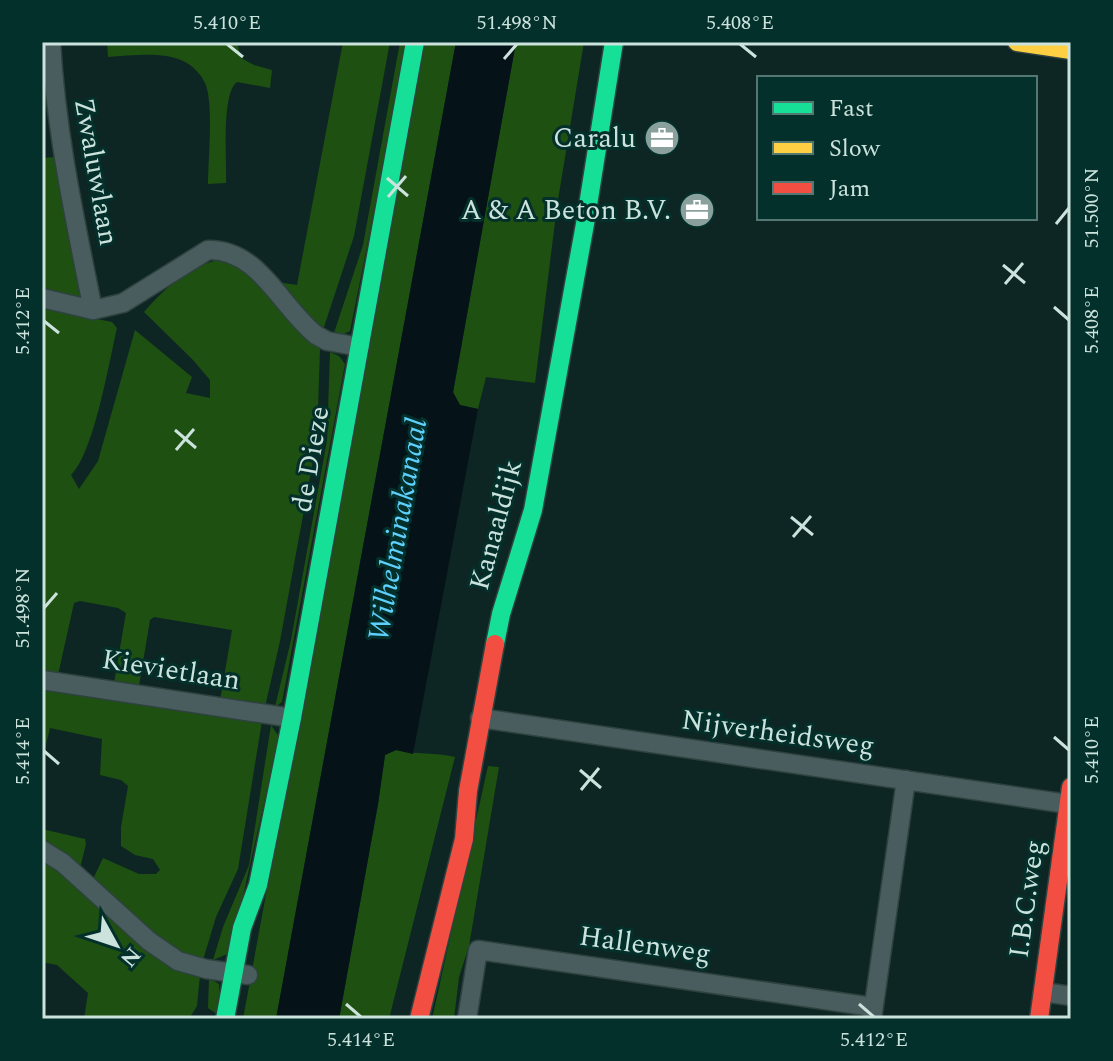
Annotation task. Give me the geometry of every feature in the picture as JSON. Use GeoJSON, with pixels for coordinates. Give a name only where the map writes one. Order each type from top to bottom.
{"type":"FeatureCollection","features":[{"type":"Feature","properties":{"kind":"street","name":"Zwaluwlaan"},"geometry":{"type":"LineString","coordinates":[[51,42],[55,106],[93,310]]}},
{"type":"Feature","properties":{"kind":"street","name":"de Dieze"},"geometry":{"type":"LineString","coordinates":[[225,1019],[256,930],[258,885],[292,718],[415,42]]}},
{"type":"Feature","properties":{"kind":"street","name":"Kanaaldijk"},"geometry":{"type":"LineString","coordinates":[[419,1019],[464,839],[480,718],[501,614],[533,510],[585,224],[614,42]]}},
{"type":"Feature","properties":{"kind":"street"},"geometry":{"type":"LineString","coordinates":[[1017,42],[1071,50]]}},
{"type":"Feature","properties":{"kind":"street"},"geometry":{"type":"LineString","coordinates":[[42,298],[93,310],[123,303],[208,250],[223,250],[250,263],[316,335],[327,341],[360,347]]}},
{"type":"Feature","properties":{"kind":"street","name":"Kievietlaan"},"geometry":{"type":"LineString","coordinates":[[42,680],[292,718]]}},
{"type":"Feature","properties":{"kind":"street","name":"Nijverheidsweg"},"geometry":{"type":"LineString","coordinates":[[480,718],[906,780],[1070,796]]}},
{"type":"Feature","properties":{"kind":"street","name":"Hallenweg"},"geometry":{"type":"LineString","coordinates":[[467,1019],[478,950],[872,1013],[906,780]]}},
{"type":"Feature","properties":{"kind":"street","name":"I.B.C.weg"},"geometry":{"type":"LineString","coordinates":[[1039,1019],[1070,796]]}},
{"type":"Feature","properties":{"kind":"street"},"geometry":{"type":"LineString","coordinates":[[42,850],[63,863],[164,953],[192,965],[240,973]]}},
{"type":"Feature","properties":{"kind":"street","name":"de Dieze"},"geometry":{"type":"LineString","coordinates":[[240,973],[240,1019]]}},
{"type":"Feature","properties":{"kind":"street"},"geometry":{"type":"LineString","coordinates":[[1043,992],[1071,996]]}},
{"type":"Feature","properties":{"kind":"green space"},"geometry":{"type":"Polygon","coordinates":[[[107,42],[237,42],[241,58],[272,70],[270,88],[237,82],[232,89],[227,113],[226,183],[208,184],[209,104],[208,92],[199,73],[183,61],[165,56],[108,57],[107,42]]]}},
{"type":"Feature","properties":{"kind":"green space"},"geometry":{"type":"Polygon","coordinates":[[[343,42],[390,42],[354,236],[323,330],[280,288],[283,283],[297,285],[343,42]]]}},
{"type":"Feature","properties":{"kind":"green space"},"geometry":{"type":"Polygon","coordinates":[[[400,42],[408,42],[350,331],[333,336],[363,245],[400,42]]]}},
{"type":"Feature","properties":{"kind":"green space"},"geometry":{"type":"Polygon","coordinates":[[[423,42],[456,42],[276,1019],[243,1019],[423,42]]]}},
{"type":"Feature","properties":{"kind":"green space"},"geometry":{"type":"Polygon","coordinates":[[[516,42],[584,42],[557,206],[535,383],[486,377],[478,409],[460,405],[453,393],[516,42]]]}},
{"type":"Feature","properties":{"kind":"green space"},"geometry":{"type":"Polygon","coordinates":[[[55,157],[84,300],[42,291],[42,158],[55,157]]]}},
{"type":"Feature","properties":{"kind":"green space"},"geometry":{"type":"Polygon","coordinates":[[[226,259],[239,262],[320,349],[317,439],[265,707],[220,701],[232,630],[154,617],[150,620],[139,686],[114,683],[126,613],[118,608],[80,601],[74,603],[58,675],[42,672],[42,308],[112,322],[117,328],[94,428],[87,448],[71,475],[79,489],[98,461],[135,330],[192,377],[186,393],[210,398],[210,380],[144,312],[170,285],[191,271],[226,259]]]}},
{"type":"Feature","properties":{"kind":"green space"},"geometry":{"type":"Polygon","coordinates":[[[330,352],[339,356],[345,364],[282,702],[275,707],[291,640],[327,440],[330,352]]]}},
{"type":"Feature","properties":{"kind":"green space"},"geometry":{"type":"Polygon","coordinates":[[[42,690],[262,721],[238,869],[216,917],[203,960],[170,949],[93,879],[103,858],[139,874],[156,874],[160,870],[153,859],[135,855],[121,846],[128,786],[121,780],[100,775],[102,739],[50,728],[42,761],[42,690]]]}},
{"type":"Feature","properties":{"kind":"green space"},"geometry":{"type":"Polygon","coordinates":[[[271,725],[279,737],[230,953],[213,960],[249,865],[271,725]]]}},
{"type":"Feature","properties":{"kind":"green space"},"geometry":{"type":"Polygon","coordinates":[[[396,750],[455,757],[389,1019],[339,1019],[385,755],[396,750]]]}},
{"type":"Feature","properties":{"kind":"green space"},"geometry":{"type":"Polygon","coordinates":[[[488,766],[499,767],[469,946],[459,977],[454,1019],[432,1019],[488,766]]]}},
{"type":"Feature","properties":{"kind":"green space"},"geometry":{"type":"Polygon","coordinates":[[[42,829],[85,839],[80,868],[57,848],[42,840],[42,829]]]}},
{"type":"Feature","properties":{"kind":"green space"},"geometry":{"type":"Polygon","coordinates":[[[42,856],[200,975],[197,1006],[189,1019],[84,1019],[88,993],[57,965],[42,962],[42,856]]]}},
{"type":"Feature","properties":{"kind":"green space"},"geometry":{"type":"Polygon","coordinates":[[[209,978],[219,984],[220,1016],[208,1008],[209,978]]]}},
{"type":"Feature","properties":{"kind":"water","name":"Wilhelminakanaal"},"geometry":{"type":"Polygon","coordinates":[[[456,42],[516,42],[453,392],[460,405],[478,409],[413,754],[396,750],[385,755],[339,1019],[276,1019],[456,42]]]}},
{"type":"Feature","properties":{"kind":"traffic: fast"},"geometry":{"type":"LineString","coordinates":[[225,1019],[242,928],[258,885],[292,718],[415,42]]}},
{"type":"Feature","properties":{"kind":"traffic: fast"},"geometry":{"type":"LineString","coordinates":[[495,644],[501,614],[533,510],[585,224],[614,42]]}},
{"type":"Feature","properties":{"kind":"traffic: slow"},"geometry":{"type":"LineString","coordinates":[[1017,42],[1071,50]]}},
{"type":"Feature","properties":{"kind":"traffic: jam"},"geometry":{"type":"LineString","coordinates":[[419,1019],[464,839],[468,791],[495,644]]}},
{"type":"Feature","properties":{"kind":"traffic: jam"},"geometry":{"type":"LineString","coordinates":[[1039,1019],[1071,787]]}},
{"type":"Feature","properties":{"kind":"place","name":"Caralu"},"geometry":{"type":"Point","coordinates":[662,138]}},
{"type":"Feature","properties":{"kind":"place","name":"A & A Beton B.V."},"geometry":{"type":"Point","coordinates":[697,210]}}]}
